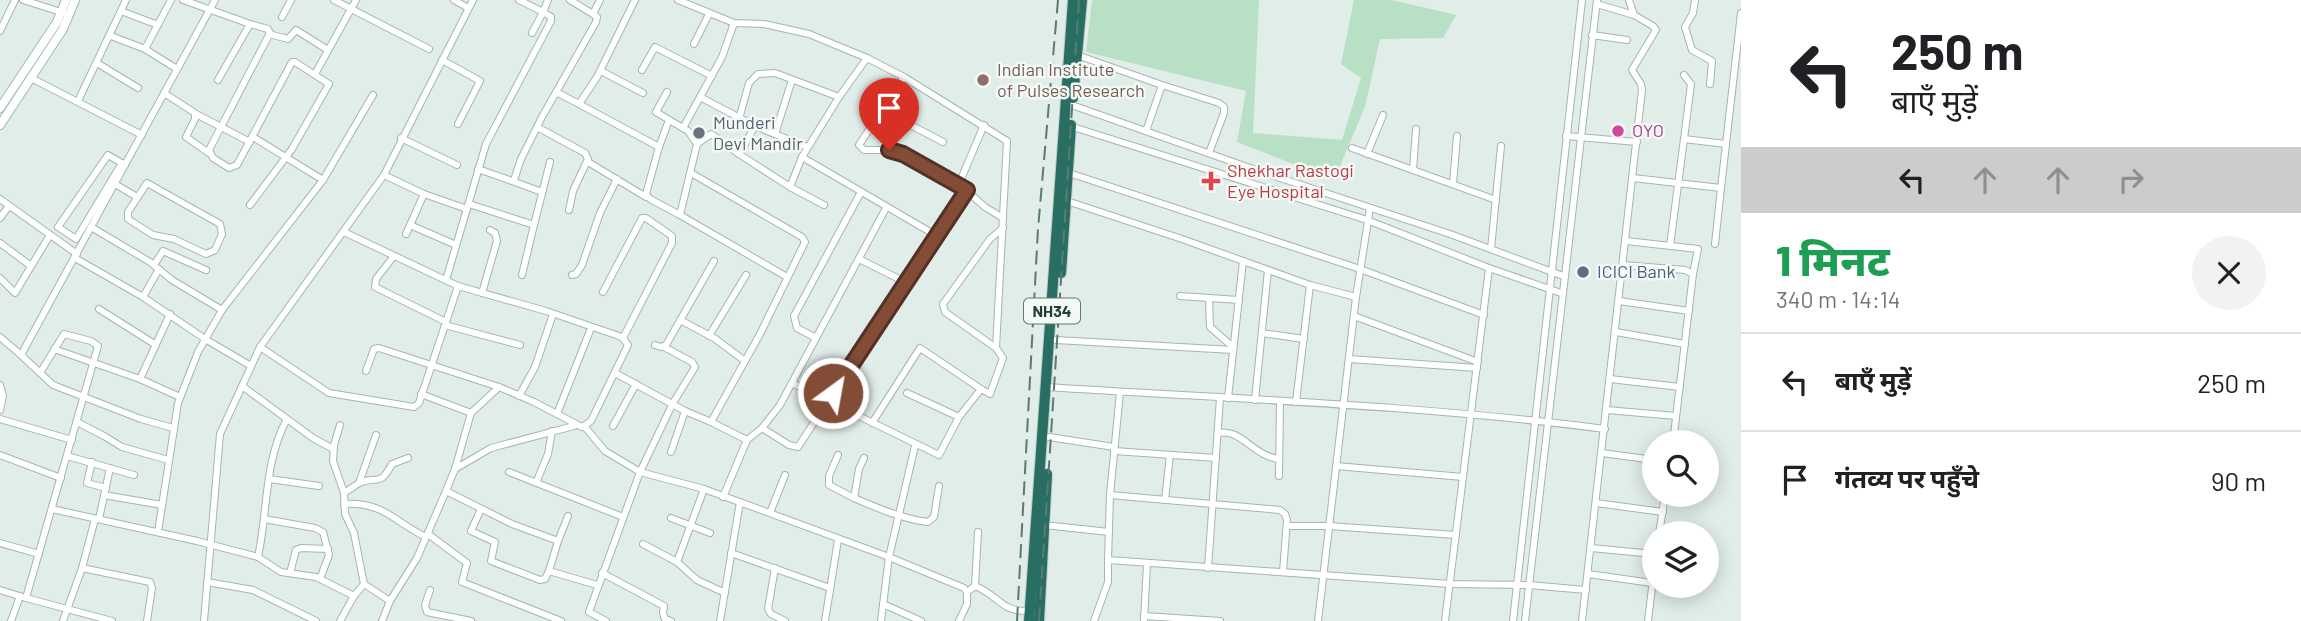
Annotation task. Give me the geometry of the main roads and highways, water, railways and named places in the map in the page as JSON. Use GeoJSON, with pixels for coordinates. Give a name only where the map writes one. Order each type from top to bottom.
{"type":"FeatureCollection","features":[{"type":"Feature","properties":{"kind":"highway","name":"NH34"},"geometry":{"type":"LineString","coordinates":[[1029,616],[1065,172],[1073,0]]}},
{"type":"Feature","properties":{"kind":"highway","name":"NH34"},"geometry":{"type":"LineString","coordinates":[[1069,104],[1082,0]]}},
{"type":"Feature","properties":{"kind":"highway","name":"NH34"},"geometry":{"type":"LineString","coordinates":[[1040,621],[1049,387],[1056,340],[1067,201],[1065,172]]}},
{"type":"Feature","properties":{"kind":"railway"},"geometry":{"type":"LineString","coordinates":[[1017,621],[1038,229],[1058,0]]}},
{"type":"Feature","properties":{"kind":"railway"},"geometry":{"type":"LineString","coordinates":[[1039,621],[1079,0]]}},
{"type":"Feature","properties":{"kind":"place","name":"Indian Institute of Pulses Research"},"geometry":{"type":"Point","coordinates":[983,80]}},
{"type":"Feature","properties":{"kind":"place","name":"OYO"},"geometry":{"type":"Point","coordinates":[1618,131]}},
{"type":"Feature","properties":{"kind":"place","name":"Munderi Devi Mandir"},"geometry":{"type":"Point","coordinates":[699,133]}},
{"type":"Feature","properties":{"kind":"place","name":"Shekhar Rastogi Eye Hospital"},"geometry":{"type":"Point","coordinates":[1211,181]}},
{"type":"Feature","properties":{"kind":"place","name":"ICICI Bank"},"geometry":{"type":"Point","coordinates":[1583,272]}}]}
